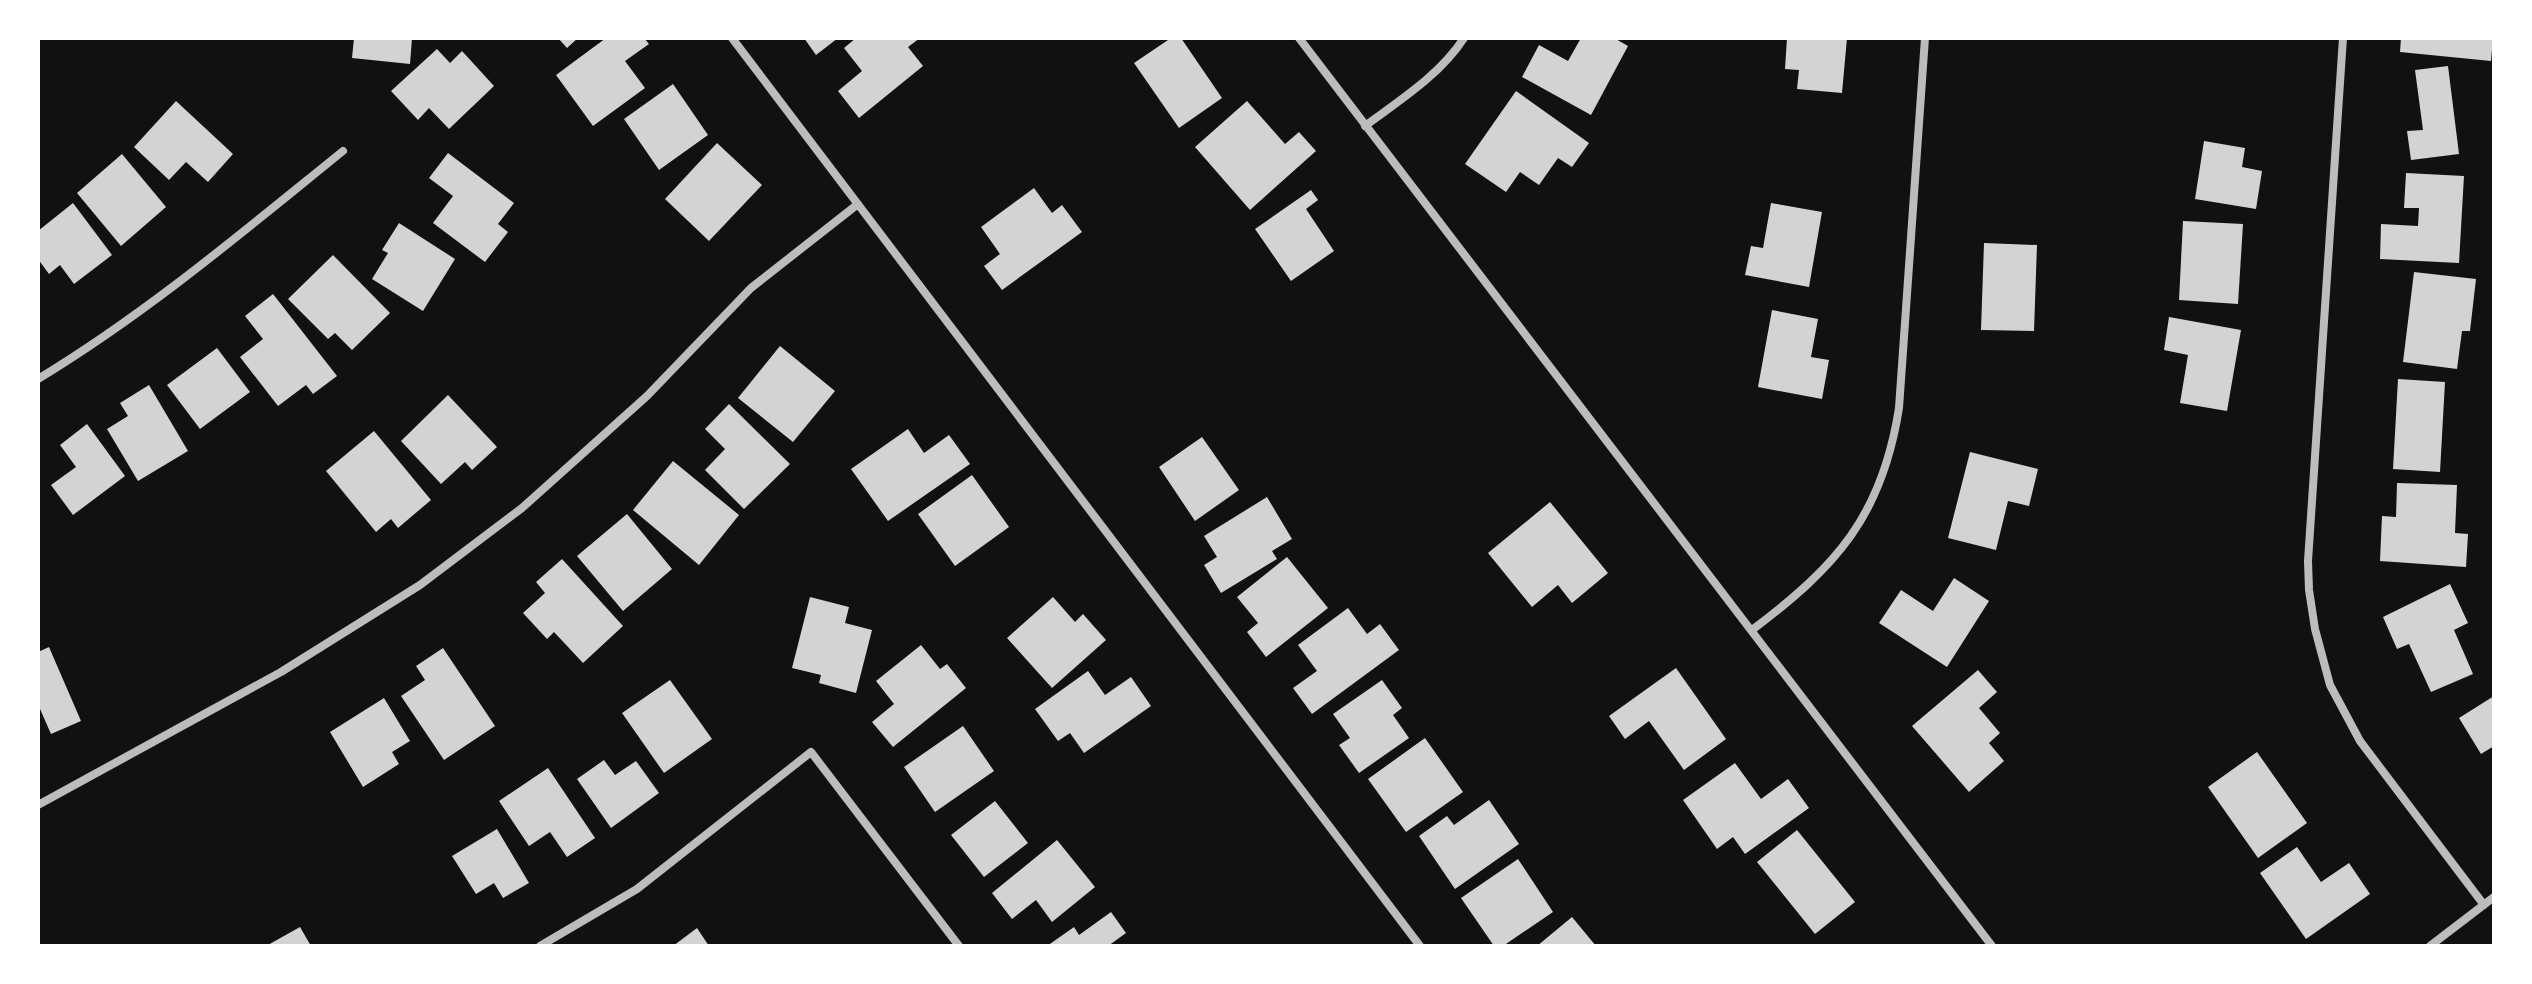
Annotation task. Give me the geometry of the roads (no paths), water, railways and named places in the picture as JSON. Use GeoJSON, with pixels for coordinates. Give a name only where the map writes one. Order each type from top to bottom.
{"type":"FeatureCollection","features":[{"type":"Feature","properties":{"kind":"street"},"geometry":{"type":"LineString","coordinates":[[732,38],[1420,946]]}},
{"type":"Feature","properties":{"kind":"street"},"geometry":{"type":"LineString","coordinates":[[1299,38],[1992,946]]}},
{"type":"Feature","properties":{"kind":"street"},"geometry":{"type":"LineString","coordinates":[[1365,126],[1417,88],[1464,38]]}},
{"type":"Feature","properties":{"kind":"street"},"geometry":{"type":"LineString","coordinates":[[1752,630],[1791,601],[1830,565],[1864,518],[1887,465],[1899,408],[1925,38]]}},
{"type":"Feature","properties":{"kind":"street"},"geometry":{"type":"LineString","coordinates":[[2343,38],[2308,561],[2311,603],[2330,685],[2360,741],[2484,905]]}},
{"type":"Feature","properties":{"kind":"street"},"geometry":{"type":"LineString","coordinates":[[38,379],[98,343],[233,241],[343,151]]}},
{"type":"Feature","properties":{"kind":"street"},"geometry":{"type":"LineString","coordinates":[[38,805],[281,672],[420,585],[522,508],[647,396],[751,288],[858,204]]}},
{"type":"Feature","properties":{"kind":"street"},"geometry":{"type":"LineString","coordinates":[[540,946],[637,889],[811,752],[959,946]]}},
{"type":"Feature","properties":{"kind":"street"},"geometry":{"type":"LineString","coordinates":[[2430,946],[2494,897]]}}]}
